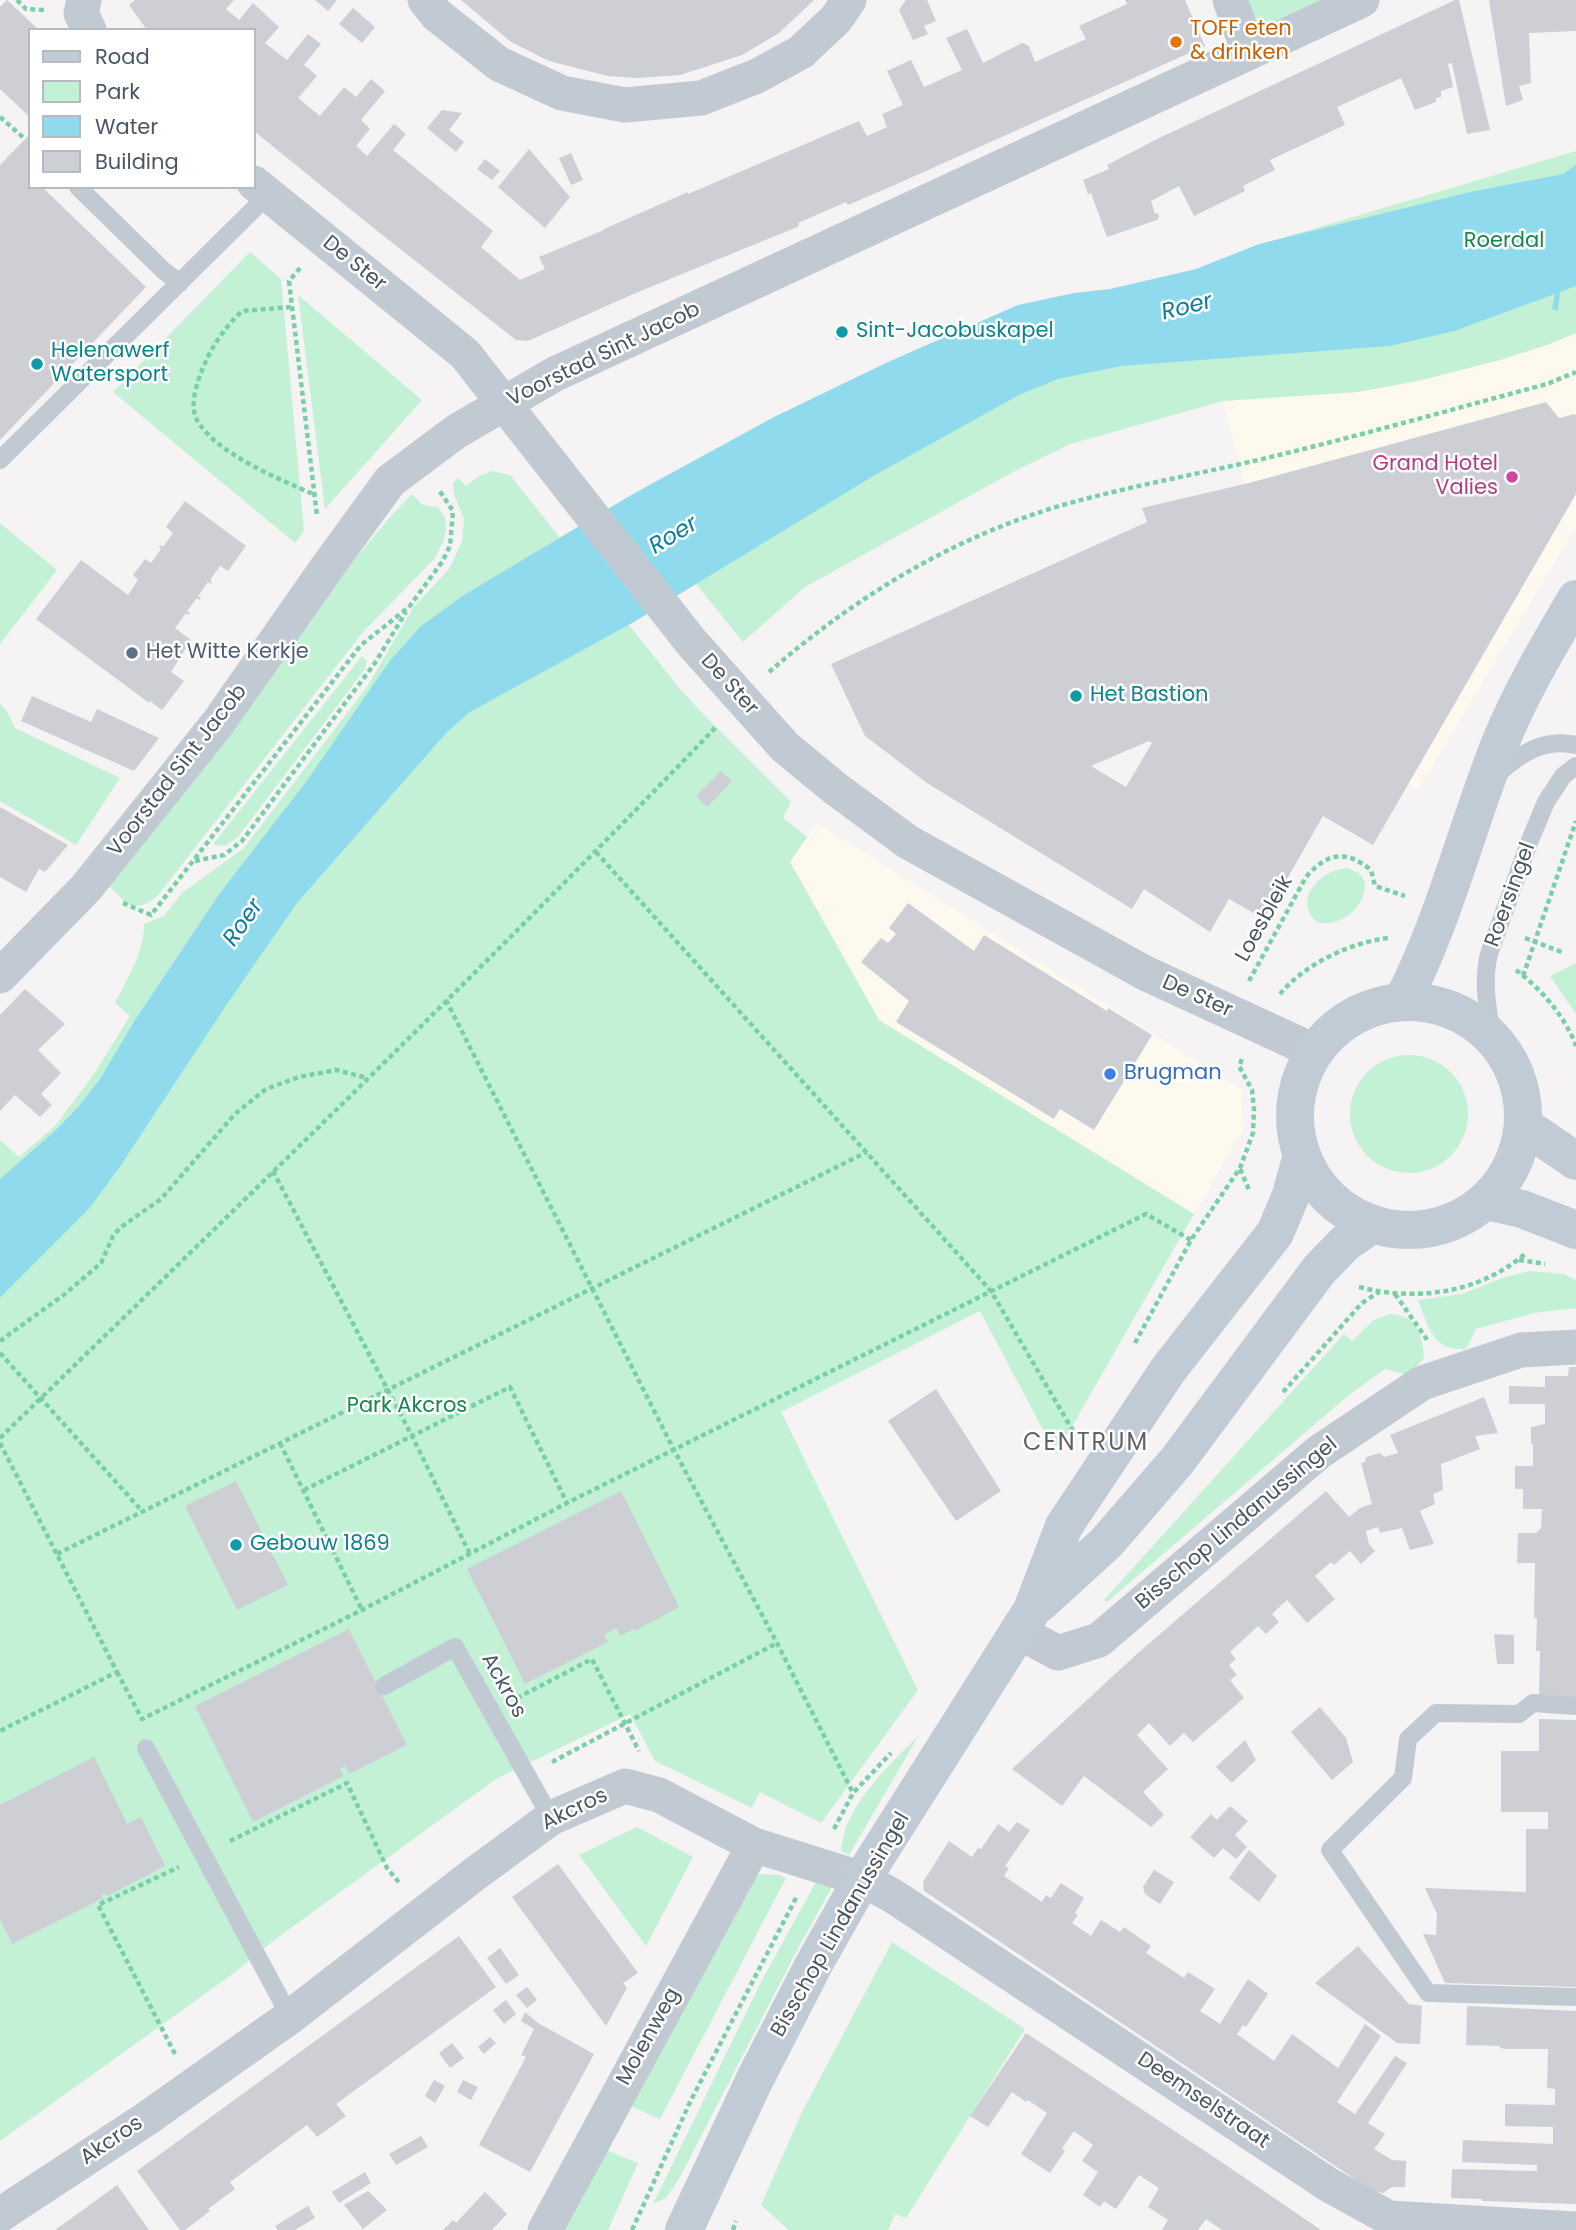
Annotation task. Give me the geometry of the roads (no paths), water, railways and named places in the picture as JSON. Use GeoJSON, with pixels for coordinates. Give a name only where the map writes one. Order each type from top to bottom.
{"type":"FeatureCollection","features":[{"type":"Feature","properties":{"kind":"main road"},"geometry":{"type":"LineString","coordinates":[[1402,1002],[1437,923],[1502,739],[1541,659],[1576,599]]}},
{"type":"Feature","properties":{"kind":"main road"},"geometry":{"type":"LineString","coordinates":[[1402,1002],[1435,1004],[1451,1010],[1467,1017],[1492,1037],[1502,1049],[1518,1079],[1524,1125],[1513,1164],[1486,1201],[1454,1221],[1437,1227],[1395,1230],[1355,1216],[1326,1194],[1308,1169],[1302,1155],[1295,1128],[1295,1107],[1305,1068],[1314,1051],[1327,1036],[1355,1015],[1385,1004],[1402,1002]]}},
{"type":"Feature","properties":{"kind":"main road"},"geometry":{"type":"LineString","coordinates":[[1524,1125],[1576,1161]]}},
{"type":"Feature","properties":{"kind":"main road","name":"Bisschop Lindanussingel"},"geometry":{"type":"LineString","coordinates":[[684,2230],[755,2079],[814,1964],[878,1888],[1026,1621],[1064,1527],[1168,1370],[1275,1233],[1291,1195],[1302,1155]]}},
{"type":"Feature","properties":{"kind":"main road"},"geometry":{"type":"LineString","coordinates":[[1486,1201],[1522,1209],[1576,1230]]}},
{"type":"Feature","properties":{"kind":"main road","name":"Bisschop Lindanussingel"},"geometry":{"type":"LineString","coordinates":[[1026,1621],[1105,1543],[1177,1461],[1319,1270],[1345,1243],[1373,1224]]}},
{"type":"Feature","properties":{"kind":"street"},"geometry":{"type":"LineString","coordinates":[[85,0],[81,13],[88,28]]}},
{"type":"Feature","properties":{"kind":"street"},"geometry":{"type":"LineString","coordinates":[[425,0],[437,15],[499,65],[562,93],[625,105],[701,98],[757,76],[801,52],[836,19],[849,0]]}},
{"type":"Feature","properties":{"kind":"street"},"geometry":{"type":"LineString","coordinates":[[1230,0],[1249,52]]}},
{"type":"Feature","properties":{"kind":"street","name":"Voorstad Sint Jacob"},"geometry":{"type":"LineString","coordinates":[[0,976],[86,888],[218,723],[390,481],[457,431],[567,368],[1362,0]]}},
{"type":"Feature","properties":{"kind":"street","name":"De Ster"},"geometry":{"type":"LineString","coordinates":[[261,189],[465,354],[692,643],[785,747],[836,789],[908,842],[1145,973],[1314,1051]]}},
{"type":"Feature","properties":{"kind":"street","name":"Bisschop Lindanussingel"},"geometry":{"type":"LineString","coordinates":[[1026,1621],[1058,1653],[1099,1640],[1320,1451],[1422,1383],[1521,1350],[1576,1347]]}},
{"type":"Feature","properties":{"kind":"street","name":"Akcros"},"geometry":{"type":"LineString","coordinates":[[0,2215],[290,2017],[551,1818],[625,1786],[659,1795],[754,1845],[878,1888]]}},
{"type":"Feature","properties":{"kind":"street","name":"Molenweg"},"geometry":{"type":"LineString","coordinates":[[545,2230],[754,1845]]}},
{"type":"Feature","properties":{"kind":"street","name":"Deemselstraat"},"geometry":{"type":"LineString","coordinates":[[878,1888],[1329,2185],[1389,2218],[1576,2229]]}},
{"type":"Feature","properties":{"kind":"lane"},"geometry":{"type":"LineString","coordinates":[[80,189],[164,271],[180,283]]}},
{"type":"Feature","properties":{"kind":"lane"},"geometry":{"type":"LineString","coordinates":[[0,460],[180,283],[261,189]]}},
{"type":"Feature","properties":{"kind":"lane"},"geometry":{"type":"LineString","coordinates":[[1484,787],[1511,762],[1540,745],[1576,745]]}},
{"type":"Feature","properties":{"kind":"lane","name":"Roersingel"},"geometry":{"type":"LineString","coordinates":[[1492,1037],[1486,985],[1489,954],[1546,802],[1563,775],[1576,766]]}},
{"type":"Feature","properties":{"kind":"lane","name":"Ackros"},"geometry":{"type":"LineString","coordinates":[[384,1686],[455,1647],[551,1818]]}},
{"type":"Feature","properties":{"kind":"lane"},"geometry":{"type":"LineString","coordinates":[[1576,1706],[1533,1703],[1519,1714],[1436,1713],[1408,1739],[1403,1778],[1330,1850],[1427,1993],[1576,1997]]}},
{"type":"Feature","properties":{"kind":"lane"},"geometry":{"type":"LineString","coordinates":[[146,1748],[290,2017]]}},
{"type":"Feature","properties":{"kind":"water","name":"Roerdal"},"geometry":{"type":"Polygon","coordinates":[[[1576,165],[1576,286],[1560,292],[1558,311],[1552,309],[1555,294],[1454,331],[1390,346],[1121,366],[1058,379],[1019,395],[875,475],[632,623],[470,712],[447,732],[297,903],[89,1209],[0,1298],[0,1179],[56,1130],[100,1079],[135,1020],[220,893],[306,782],[389,662],[421,626],[464,595],[633,494],[774,417],[888,362],[1018,305],[1074,293],[1110,289],[1196,269],[1259,244],[1470,192],[1563,174],[1576,165]]]}},
{"type":"Feature","properties":{"kind":"place","name":"TOFF eten & drinken"},"geometry":{"type":"Point","coordinates":[1176,42]}},
{"type":"Feature","properties":{"kind":"place","name":"Sint-Jacobuskapel"},"geometry":{"type":"Point","coordinates":[842,332]}},
{"type":"Feature","properties":{"kind":"place","name":"Helenawerf Watersport"},"geometry":{"type":"Point","coordinates":[37,364]}},
{"type":"Feature","properties":{"kind":"place","name":"Grand Hotel Valies"},"geometry":{"type":"Point","coordinates":[1512,477]}},
{"type":"Feature","properties":{"kind":"place","name":"Het Witte Kerkje"},"geometry":{"type":"Point","coordinates":[132,653]}},
{"type":"Feature","properties":{"kind":"place","name":"Het Bastion"},"geometry":{"type":"Point","coordinates":[1076,696]}},
{"type":"Feature","properties":{"kind":"place","name":"Brugman"},"geometry":{"type":"Point","coordinates":[1110,1074]}},
{"type":"Feature","properties":{"kind":"place","name":"Gebouw 1869"},"geometry":{"type":"Point","coordinates":[236,1545]}},
{"type":"Feature","properties":{"kind":"district","name":"CENTRUM"},"geometry":{"type":"Point","coordinates":[1086,1444]}},
{"type":"Feature","properties":{"kind":"water label","name":"Roer"},"geometry":{"type":"Point","coordinates":[1187,308]}},
{"type":"Feature","properties":{"kind":"water label","name":"Roer"},"geometry":{"type":"Point","coordinates":[674,536]}},
{"type":"Feature","properties":{"kind":"water label","name":"Roer"},"geometry":{"type":"Point","coordinates":[244,923]}},
{"type":"Feature","properties":{"kind":"park label","name":"Park Akcros"},"geometry":{"type":"Point","coordinates":[407,1407]}}]}
